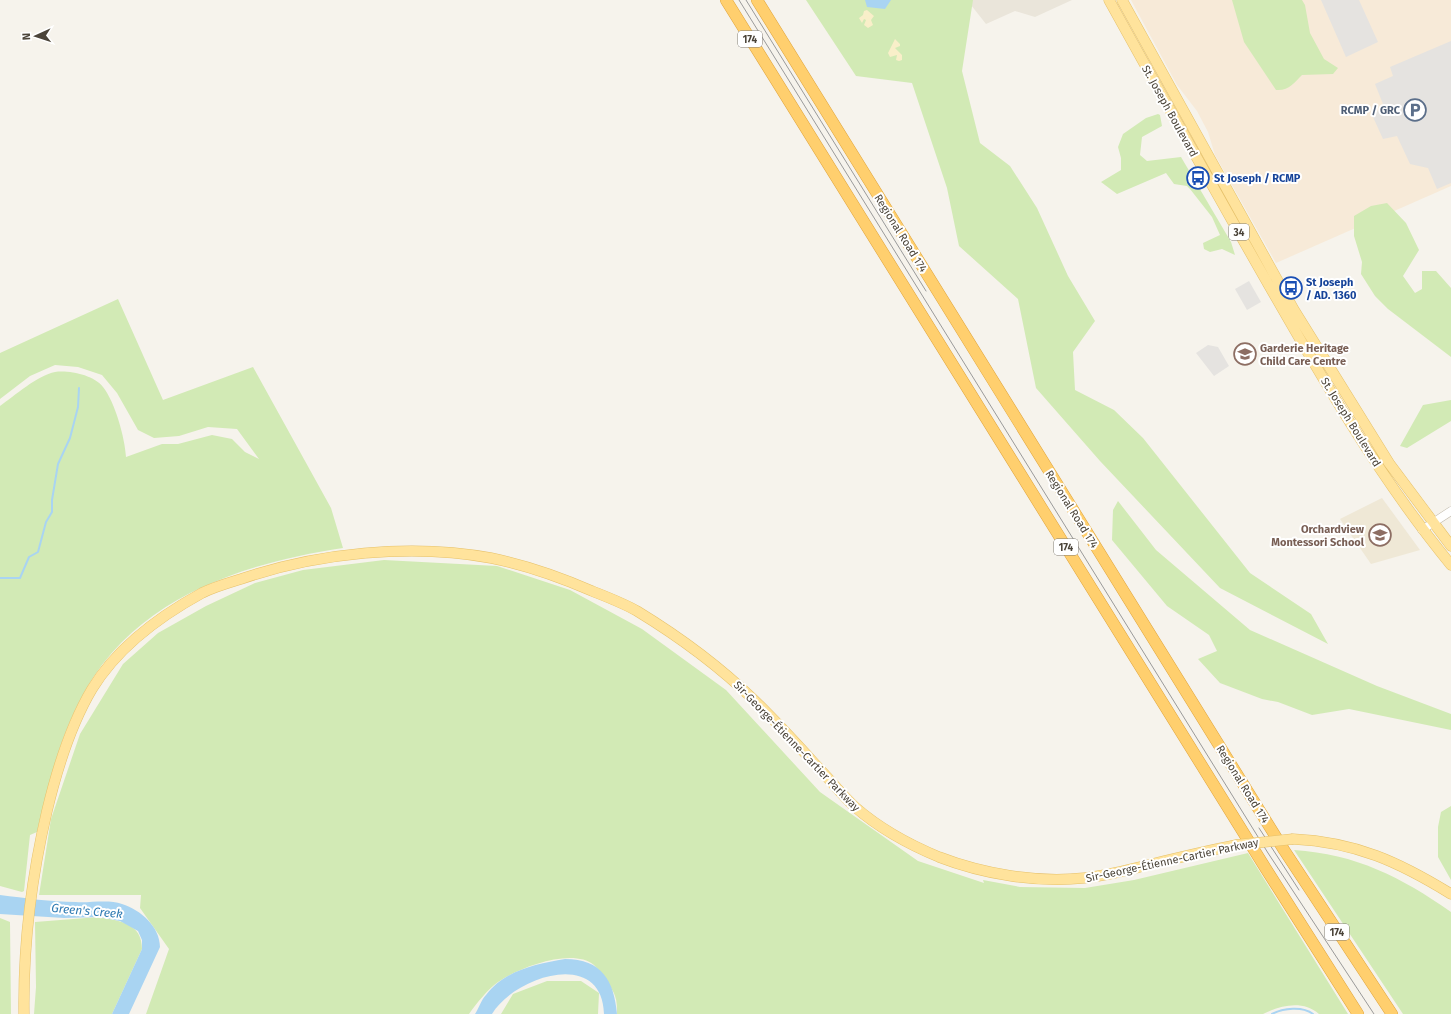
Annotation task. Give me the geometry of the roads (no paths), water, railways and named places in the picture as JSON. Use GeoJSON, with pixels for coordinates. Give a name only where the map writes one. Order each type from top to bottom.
{"type":"FeatureCollection","features":[{"type":"Feature","properties":{"kind":"highway","name":"174"},"geometry":{"type":"LineString","coordinates":[[726,0],[1266,870],[1358,1014]]}},
{"type":"Feature","properties":{"kind":"highway","name":"Regional Road 174"},"geometry":{"type":"LineString","coordinates":[[757,0],[1284,850],[1392,1014]]}},
{"type":"Feature","properties":{"kind":"main road","name":"St. Joseph Boulevard"},"geometry":{"type":"LineString","coordinates":[[1109,0],[1144,64],[1290,312],[1389,463],[1451,546]]}},
{"type":"Feature","properties":{"kind":"main road","name":"St. Joseph Boulevard"},"geometry":{"type":"LineString","coordinates":[[1122,0],[1339,405],[1422,530],[1451,565]]}},
{"type":"Feature","properties":{"kind":"main road"},"geometry":{"type":"LineString","coordinates":[[1144,64],[1154,58]]}},
{"type":"Feature","properties":{"kind":"main road"},"geometry":{"type":"LineString","coordinates":[[1339,405],[1348,399]]}},
{"type":"Feature","properties":{"kind":"main road","name":"Sir-George-Étienne-Cartier Parkway"},"geometry":{"type":"LineString","coordinates":[[24,1014],[23,974],[27,918],[36,864],[54,782],[73,727],[93,687],[121,652],[161,618],[204,592],[268,570],[348,554],[416,551],[491,558],[557,576],[633,608],[676,636],[713,664],[753,699],[854,806],[876,823],[901,838],[941,858],[983,870],[1010,875],[1053,879],[1083,878],[1109,874],[1236,845],[1294,839],[1339,843],[1386,858],[1451,894]]}},
{"type":"Feature","properties":{"kind":"street"},"geometry":{"type":"LineString","coordinates":[[1422,530],[1451,511]]}},
{"type":"Feature","properties":{"kind":"water"},"geometry":{"type":"Polygon","coordinates":[[[865,0],[891,0],[885,9],[867,7],[865,0]]]}},
{"type":"Feature","properties":{"kind":"water"},"geometry":{"type":"Polygon","coordinates":[[[0,895],[38,900],[81,902],[105,901],[117,903],[136,910],[148,920],[157,933],[160,947],[129,1014],[112,1014],[142,949],[142,940],[138,931],[120,921],[99,917],[64,918],[0,914],[0,895]]]}},
{"type":"Feature","properties":{"kind":"water"},"geometry":{"type":"Polygon","coordinates":[[[565,959],[578,960],[588,963],[604,974],[613,991],[617,1014],[604,1014],[600,993],[589,981],[574,975],[556,975],[537,980],[519,989],[503,1000],[492,1014],[475,1014],[484,997],[502,980],[512,974],[532,966],[565,959]]]}},
{"type":"Feature","properties":{"kind":"waterway"},"geometry":{"type":"LineString","coordinates":[[0,578],[20,578],[29,557],[38,552],[46,522],[52,512],[52,500],[58,464],[70,438],[78,407],[79,388]]}},
{"type":"Feature","properties":{"kind":"waterway","name":"Green's Creek"},"geometry":{"type":"LineString","coordinates":[[1272,1014],[1287,1009],[1299,1009],[1309,1011],[1313,1014]]}},
{"type":"Feature","properties":{"kind":"tram line"},"geometry":{"type":"LineString","coordinates":[[739,0],[1268,853],[1374,1014]]}},
{"type":"Feature","properties":{"kind":"tram line"},"geometry":{"type":"LineString","coordinates":[[746,0],[926,291]]}},
{"type":"Feature","properties":{"kind":"tram line"},"geometry":{"type":"LineString","coordinates":[[1259,828],[1299,890]]}},
{"type":"Feature","properties":{"kind":"place","name":"RCMP / GRC"},"geometry":{"type":"Point","coordinates":[1415,110]}},
{"type":"Feature","properties":{"kind":"place","name":"St Joseph / RCMP"},"geometry":{"type":"Point","coordinates":[1198,178]}},
{"type":"Feature","properties":{"kind":"place","name":"St Joseph / AD. 1360"},"geometry":{"type":"Point","coordinates":[1291,288]}},
{"type":"Feature","properties":{"kind":"place","name":"Garderie Heritage Child Care Centre"},"geometry":{"type":"Point","coordinates":[1245,354]}},
{"type":"Feature","properties":{"kind":"place","name":"Orchardview Montessori School"},"geometry":{"type":"Point","coordinates":[1380,535]}}]}
